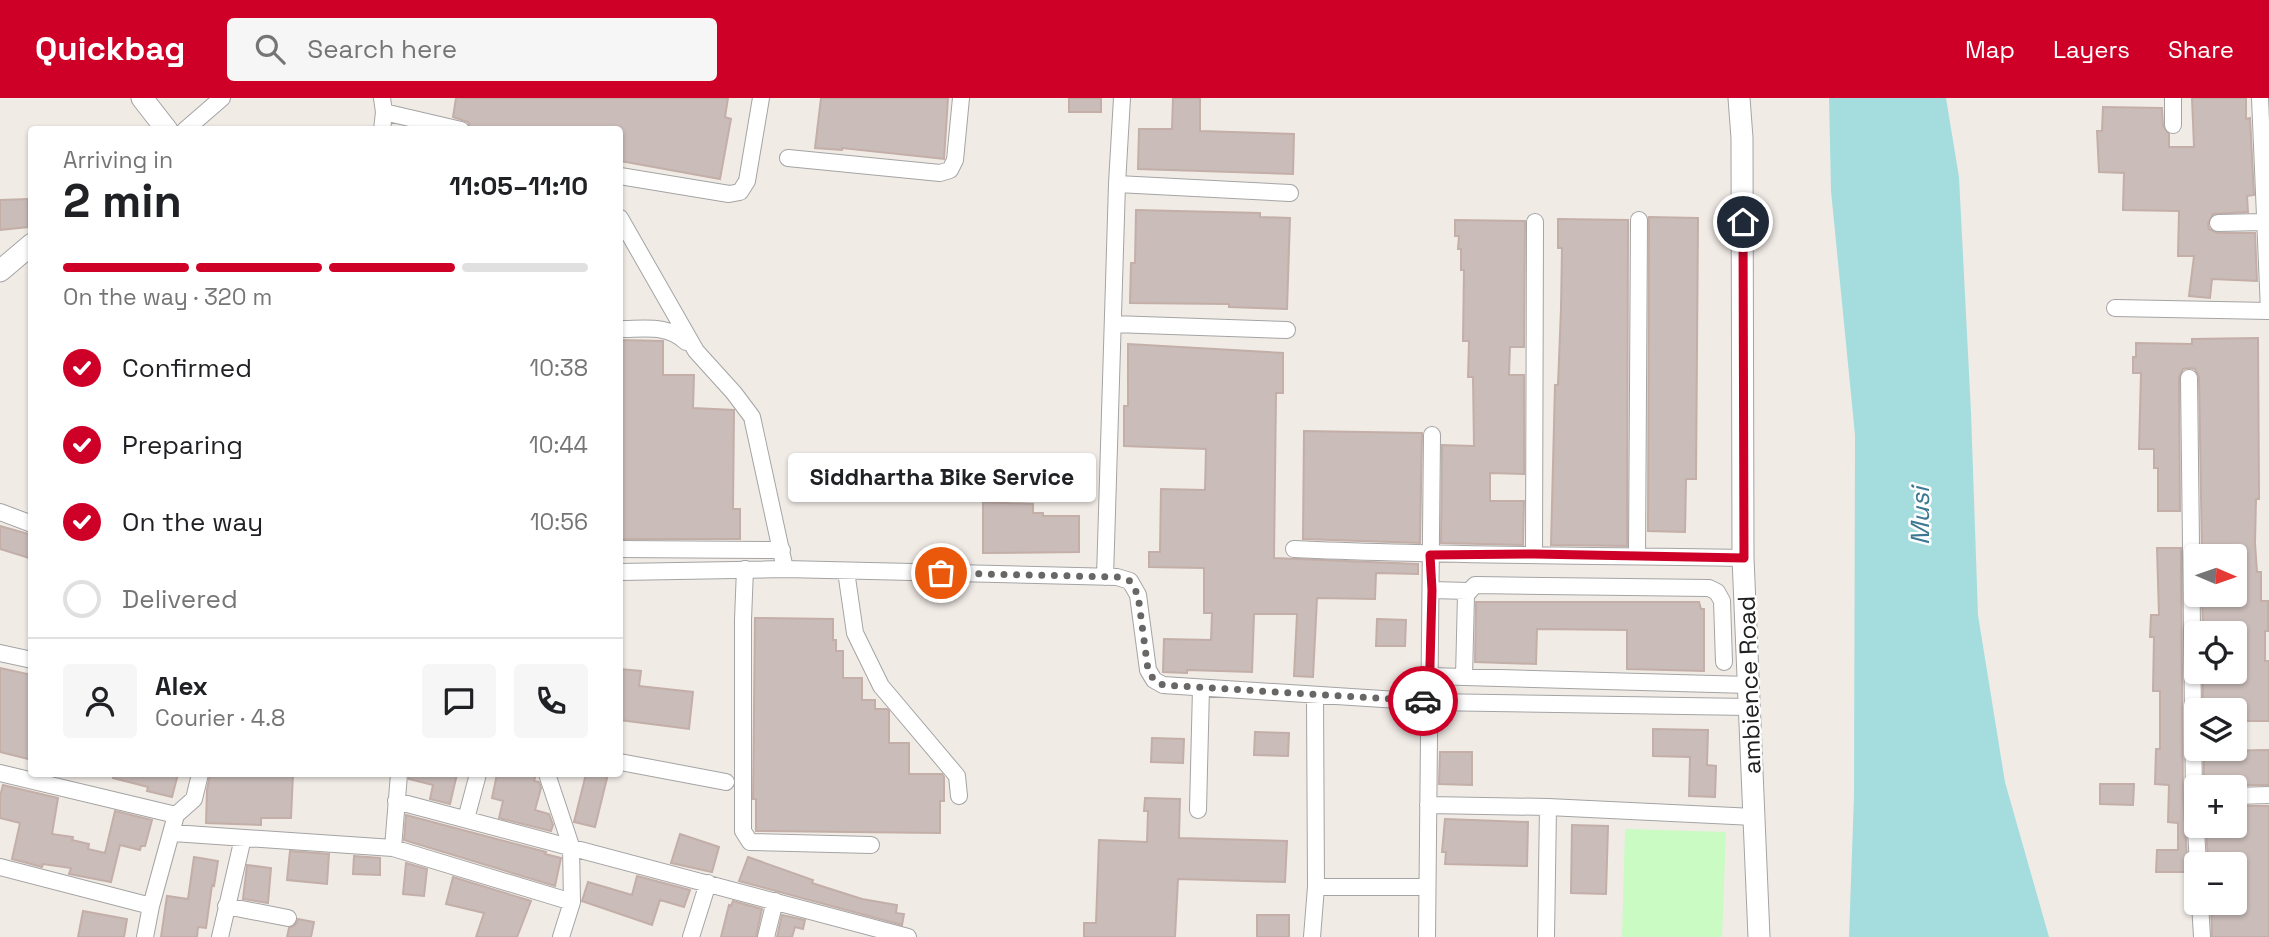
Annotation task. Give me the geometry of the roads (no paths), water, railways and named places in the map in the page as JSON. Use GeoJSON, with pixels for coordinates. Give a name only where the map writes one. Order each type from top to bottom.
{"type":"FeatureCollection","features":[{"type":"Feature","properties":{"kind":"street"},"geometry":{"type":"LineString","coordinates":[[142,98],[164,126]]}},
{"type":"Feature","properties":{"kind":"street"},"geometry":{"type":"LineString","coordinates":[[190,126],[222,98]]}},
{"type":"Feature","properties":{"kind":"street"},"geometry":{"type":"LineString","coordinates":[[623,176],[729,194],[740,192],[747,181],[761,98]]}},
{"type":"Feature","properties":{"kind":"street"},"geometry":{"type":"LineString","coordinates":[[788,158],[940,173],[950,170],[955,160],[961,98]]}},
{"type":"Feature","properties":{"kind":"street"},"geometry":{"type":"LineString","coordinates":[[1105,577],[1122,98]]}},
{"type":"Feature","properties":{"kind":"street","name":"ambience Road"},"geometry":{"type":"LineString","coordinates":[[1739,98],[1742,138],[1744,558],[1759,937]]}},
{"type":"Feature","properties":{"kind":"street"},"geometry":{"type":"LineString","coordinates":[[2173,98],[2173,125]]}},
{"type":"Feature","properties":{"kind":"street"},"geometry":{"type":"LineString","coordinates":[[2115,308],[2269,311],[2260,98]]}},
{"type":"Feature","properties":{"kind":"street"},"geometry":{"type":"LineString","coordinates":[[382,126],[383,105],[449,126]]}},
{"type":"Feature","properties":{"kind":"street"},"geometry":{"type":"LineString","coordinates":[[1117,184],[1290,193]]}},
{"type":"Feature","properties":{"kind":"street"},"geometry":{"type":"LineString","coordinates":[[1637,556],[1639,220]]}},
{"type":"Feature","properties":{"kind":"street"},"geometry":{"type":"LineString","coordinates":[[1534,554],[1535,222]]}},
{"type":"Feature","properties":{"kind":"street"},"geometry":{"type":"LineString","coordinates":[[2218,223],[2264,222]]}},
{"type":"Feature","properties":{"kind":"street"},"geometry":{"type":"LineString","coordinates":[[623,223],[696,351]]}},
{"type":"Feature","properties":{"kind":"street"},"geometry":{"type":"LineString","coordinates":[[0,271],[28,247]]}},
{"type":"Feature","properties":{"kind":"street"},"geometry":{"type":"LineString","coordinates":[[1113,324],[1287,330]]}},
{"type":"Feature","properties":{"kind":"street"},"geometry":{"type":"LineString","coordinates":[[623,329],[658,328],[676,332],[696,351],[752,417],[785,569]]}},
{"type":"Feature","properties":{"kind":"street"},"geometry":{"type":"LineString","coordinates":[[2189,378],[2195,775]]}},
{"type":"Feature","properties":{"kind":"street"},"geometry":{"type":"LineString","coordinates":[[1427,937],[1432,435]]}},
{"type":"Feature","properties":{"kind":"street"},"geometry":{"type":"LineString","coordinates":[[0,512],[28,522]]}},
{"type":"Feature","properties":{"kind":"street"},"geometry":{"type":"LineString","coordinates":[[623,549],[782,550]]}},
{"type":"Feature","properties":{"kind":"street"},"geometry":{"type":"LineString","coordinates":[[1294,549],[1430,555],[1744,558]]}},
{"type":"Feature","properties":{"kind":"street"},"geometry":{"type":"LineString","coordinates":[[745,569],[743,831],[750,842],[871,845]]}},
{"type":"Feature","properties":{"kind":"street"},"geometry":{"type":"LineString","coordinates":[[623,572],[785,569],[1117,577],[1130,581],[1138,595],[1148,670],[1154,680],[1163,685],[1429,702],[1749,707]]}},
{"type":"Feature","properties":{"kind":"street"},"geometry":{"type":"LineString","coordinates":[[846,570],[855,633],[881,686],[957,776],[960,796]]}},
{"type":"Feature","properties":{"kind":"street"},"geometry":{"type":"LineString","coordinates":[[1464,677],[1468,592],[1475,585],[1709,588],[1717,592],[1722,601],[1724,662]]}},
{"type":"Feature","properties":{"kind":"street"},"geometry":{"type":"LineString","coordinates":[[1432,590],[1468,592]]}},
{"type":"Feature","properties":{"kind":"street"},"geometry":{"type":"LineString","coordinates":[[0,653],[28,659]]}},
{"type":"Feature","properties":{"kind":"street"},"geometry":{"type":"LineString","coordinates":[[1430,676],[1749,685]]}},
{"type":"Feature","properties":{"kind":"street"},"geometry":{"type":"LineString","coordinates":[[1198,810],[1201,688]]}},
{"type":"Feature","properties":{"kind":"street"},"geometry":{"type":"LineString","coordinates":[[1312,937],[1316,887],[1315,696]]}},
{"type":"Feature","properties":{"kind":"street"},"geometry":{"type":"LineString","coordinates":[[623,763],[726,782]]}},
{"type":"Feature","properties":{"kind":"street"},"geometry":{"type":"LineString","coordinates":[[0,773],[176,815]]}},
{"type":"Feature","properties":{"kind":"street"},"geometry":{"type":"LineString","coordinates":[[145,937],[176,815],[194,799],[199,777]]}},
{"type":"Feature","properties":{"kind":"street"},"geometry":{"type":"LineString","coordinates":[[393,848],[399,777]]}},
{"type":"Feature","properties":{"kind":"street"},"geometry":{"type":"LineString","coordinates":[[466,819],[477,777]]}},
{"type":"Feature","properties":{"kind":"street"},"geometry":{"type":"LineString","coordinates":[[548,777],[571,846],[572,902],[561,937]]}},
{"type":"Feature","properties":{"kind":"street"},"geometry":{"type":"LineString","coordinates":[[2247,796],[2269,796]]}},
{"type":"Feature","properties":{"kind":"street"},"geometry":{"type":"LineString","coordinates":[[396,801],[908,937]]}},
{"type":"Feature","properties":{"kind":"street"},"geometry":{"type":"LineString","coordinates":[[1428,805],[1548,807],[1754,817]]}},
{"type":"Feature","properties":{"kind":"street"},"geometry":{"type":"LineString","coordinates":[[1546,937],[1548,807]]}},
{"type":"Feature","properties":{"kind":"street"},"geometry":{"type":"LineString","coordinates":[[173,833],[393,848],[572,902]]}},
{"type":"Feature","properties":{"kind":"street"},"geometry":{"type":"LineString","coordinates":[[220,937],[243,838]]}},
{"type":"Feature","properties":{"kind":"street"},"geometry":{"type":"LineString","coordinates":[[0,867],[151,905]]}},
{"type":"Feature","properties":{"kind":"street"},"geometry":{"type":"LineString","coordinates":[[691,937],[708,883]]}},
{"type":"Feature","properties":{"kind":"street"},"geometry":{"type":"LineString","coordinates":[[1316,887],[1427,887]]}},
{"type":"Feature","properties":{"kind":"street"},"geometry":{"type":"LineString","coordinates":[[766,937],[775,901]]}},
{"type":"Feature","properties":{"kind":"street"},"geometry":{"type":"LineString","coordinates":[[226,906],[288,918]]}},
{"type":"Feature","properties":{"kind":"street"},"geometry":{"type":"LineString","coordinates":[[2201,915],[2202,937]]}},
{"type":"Feature","properties":{"kind":"water","name":"Musi"},"geometry":{"type":"Polygon","coordinates":[[[1829,98],[1946,98],[1959,177],[1978,615],[2005,782],[2049,937],[1849,937],[1854,795],[1855,435],[1831,191],[1829,98]]]}},
{"type":"Feature","properties":{"kind":"place","name":"Siddhartha Bike Service"},"geometry":{"type":"Point","coordinates":[941,573]}}]}
